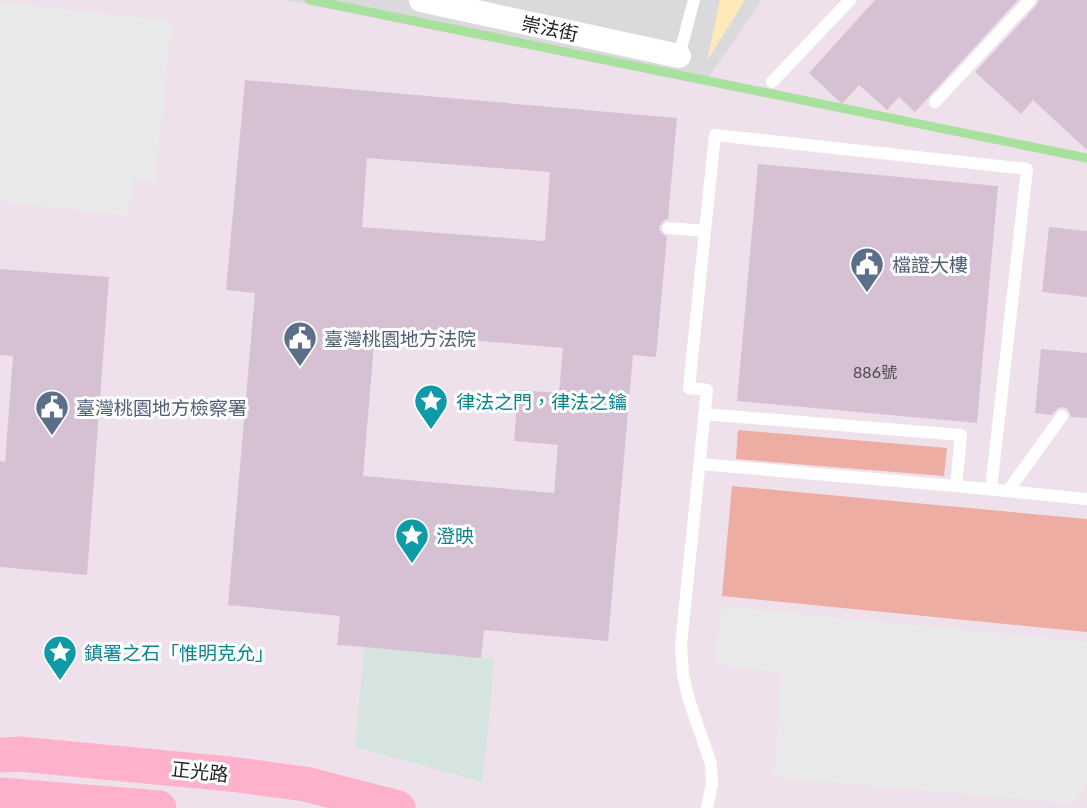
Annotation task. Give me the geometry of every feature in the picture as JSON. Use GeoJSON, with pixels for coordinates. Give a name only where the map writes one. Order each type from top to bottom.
{"type":"FeatureCollection","features":[{"type":"Feature","properties":{"kind":"street","name":"崇法街"},"geometry":{"type":"LineString","coordinates":[[421,0],[678,56]]}},
{"type":"Feature","properties":{"kind":"street","name":"正光路"},"geometry":{"type":"LineString","coordinates":[[0,755],[19,754],[230,774],[305,784],[398,808]]}},
{"type":"Feature","properties":{"kind":"street"},"geometry":{"type":"LineString","coordinates":[[0,795],[145,807],[133,765]]}},
{"type":"Feature","properties":{"kind":"lane"},"geometry":{"type":"LineString","coordinates":[[678,56],[694,0]]}},
{"type":"Feature","properties":{"kind":"lane"},"geometry":{"type":"LineString","coordinates":[[772,82],[850,0]]}},
{"type":"Feature","properties":{"kind":"lane"},"geometry":{"type":"LineString","coordinates":[[935,102],[1030,0]]}},
{"type":"Feature","properties":{"kind":"lane"},"geometry":{"type":"LineString","coordinates":[[707,808],[712,784],[711,764],[689,701],[683,675],[681,645],[707,390],[689,388],[715,135],[1027,169],[992,489]]}},
{"type":"Feature","properties":{"kind":"lane"},"geometry":{"type":"LineString","coordinates":[[667,228],[705,232]]}},
{"type":"Feature","properties":{"kind":"lane"},"geometry":{"type":"LineString","coordinates":[[704,414],[961,435],[956,486]]}},
{"type":"Feature","properties":{"kind":"lane"},"geometry":{"type":"LineString","coordinates":[[1008,491],[1062,416]]}},
{"type":"Feature","properties":{"kind":"lane"},"geometry":{"type":"LineString","coordinates":[[699,464],[1087,499]]}},
{"type":"Feature","properties":{"kind":"shaded area"},"geometry":{"type":"Polygon","coordinates":[[[286,0],[762,0],[708,78],[286,0]]]}},
{"type":"Feature","properties":{"kind":"shaded area"},"geometry":{"type":"Polygon","coordinates":[[[720,0],[745,0],[707,61],[720,0]]]}},
{"type":"Feature","properties":{"kind":"shaded area"},"geometry":{"type":"Polygon","coordinates":[[[0,2],[172,21],[155,182],[133,180],[128,216],[0,201],[0,2]]]}},
{"type":"Feature","properties":{"kind":"shaded area"},"geometry":{"type":"Polygon","coordinates":[[[738,430],[947,448],[944,476],[736,459],[738,430]]]}},
{"type":"Feature","properties":{"kind":"shaded area"},"geometry":{"type":"Polygon","coordinates":[[[732,486],[1087,519],[1087,632],[722,596],[732,486]]]}},
{"type":"Feature","properties":{"kind":"shaded area"},"geometry":{"type":"Polygon","coordinates":[[[722,606],[1087,642],[1087,788],[1073,804],[773,777],[782,673],[714,664],[722,606]]]}},
{"type":"Feature","properties":{"kind":"shaded area"},"geometry":{"type":"Polygon","coordinates":[[[364,647],[494,659],[482,782],[355,747],[364,647]]]}},
{"type":"Feature","properties":{"kind":"building"},"geometry":{"type":"Polygon","coordinates":[[[875,0],[1018,0],[915,112],[899,97],[887,110],[859,85],[842,104],[809,73],[875,0]]]}},
{"type":"Feature","properties":{"kind":"building"},"geometry":{"type":"Polygon","coordinates":[[[1039,0],[1087,0],[1087,150],[1033,100],[1021,114],[975,72],[1039,0]]]}},
{"type":"Feature","properties":{"kind":"building","name":"臺灣桃園地方法院"},"geometry":{"type":"Polygon","coordinates":[[[245,80],[677,118],[668,219],[659,227],[660,232],[667,237],[656,357],[633,355],[608,641],[484,630],[481,658],[337,645],[340,616],[228,605],[255,293],[226,290],[245,80]],[[367,158],[362,227],[545,241],[550,172],[367,158]],[[375,332],[363,476],[554,493],[558,445],[514,441],[518,390],[559,393],[563,348],[375,332]]]}},
{"type":"Feature","properties":{"kind":"building","name":"檔證大樓"},"geometry":{"type":"Polygon","coordinates":[[[758,164],[998,186],[977,423],[737,401],[758,164]]]}},
{"type":"Feature","properties":{"kind":"building"},"geometry":{"type":"Polygon","coordinates":[[[1049,227],[1087,231],[1087,297],[1042,292],[1049,227]]]}},
{"type":"Feature","properties":{"kind":"building"},"geometry":{"type":"Polygon","coordinates":[[[0,269],[109,277],[87,575],[0,567],[0,461],[5,462],[13,356],[0,355],[0,269]]]}},
{"type":"Feature","properties":{"kind":"building"},"geometry":{"type":"Polygon","coordinates":[[[1041,349],[1087,353],[1087,418],[1071,417],[1068,409],[1062,407],[1052,415],[1035,413],[1041,349]]]}},
{"type":"Feature","properties":{"kind":"waterway"},"geometry":{"type":"LineString","coordinates":[[310,0],[1087,158]]}},
{"type":"Feature","properties":{"kind":"place","name":"檔證大樓"},"geometry":{"type":"Point","coordinates":[867,294]}},
{"type":"Feature","properties":{"kind":"place","name":"臺灣桃園地方法院"},"geometry":{"type":"Point","coordinates":[300,368]}},
{"type":"Feature","properties":{"kind":"place","name":"律法之門，律法之鑰"},"geometry":{"type":"Point","coordinates":[431,431]}},
{"type":"Feature","properties":{"kind":"place","name":"臺灣桃園地方檢察署"},"geometry":{"type":"Point","coordinates":[52,437]}},
{"type":"Feature","properties":{"kind":"place","name":"澄映"},"geometry":{"type":"Point","coordinates":[412,565]}},
{"type":"Feature","properties":{"kind":"place","name":"鎮署之石「惟明克允」"},"geometry":{"type":"Point","coordinates":[60,682]}}]}
